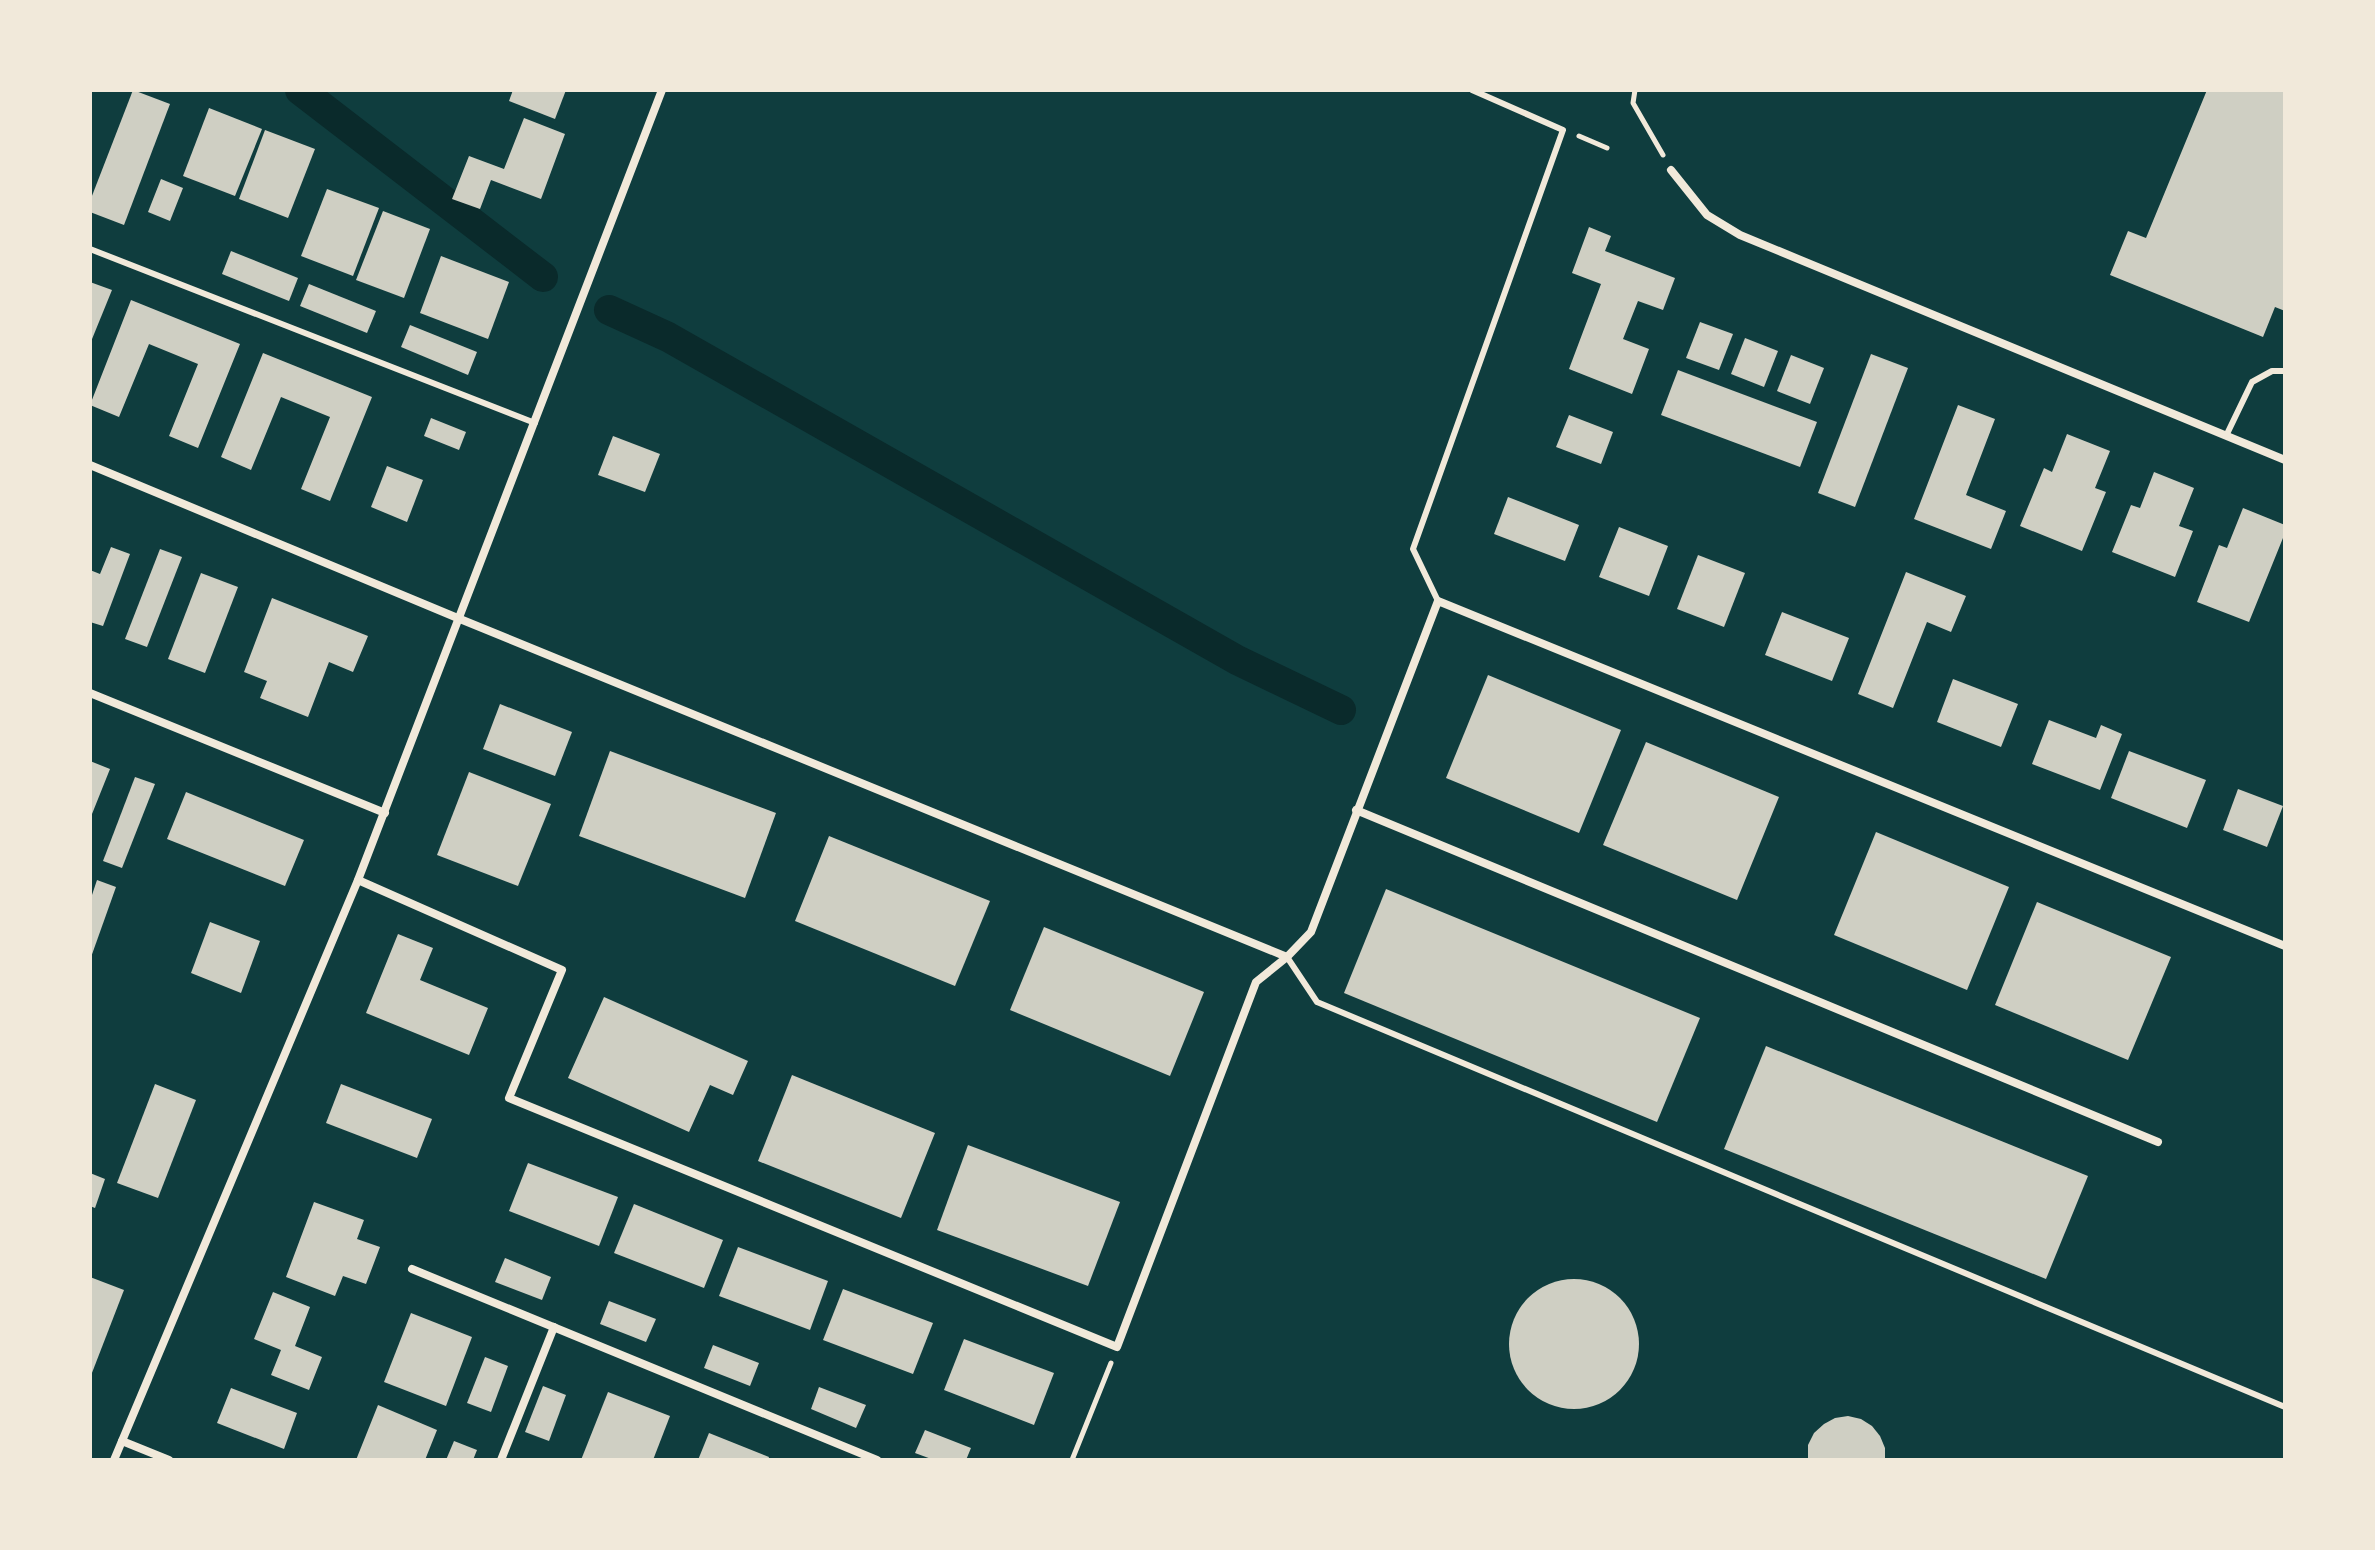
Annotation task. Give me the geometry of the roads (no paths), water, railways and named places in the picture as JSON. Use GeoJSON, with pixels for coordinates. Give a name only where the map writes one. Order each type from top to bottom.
{"type":"FeatureCollection","features":[{"type":"Feature","properties":{"kind":"street"},"geometry":{"type":"LineString","coordinates":[[114,1460],[385,813],[662,90]]}},
{"type":"Feature","properties":{"kind":"street"},"geometry":{"type":"LineString","coordinates":[[1671,170],[1707,215],[1740,235],[2285,460]]}},
{"type":"Feature","properties":{"kind":"street"},"geometry":{"type":"LineString","coordinates":[[90,465],[1287,957]]}},
{"type":"Feature","properties":{"kind":"street"},"geometry":{"type":"LineString","coordinates":[[358,880],[562,970],[509,1098],[1117,1347],[1256,982],[1311,932],[1438,601],[2285,946]]}},
{"type":"Feature","properties":{"kind":"street"},"geometry":{"type":"LineString","coordinates":[[90,693],[385,813]]}},
{"type":"Feature","properties":{"kind":"street"},"geometry":{"type":"LineString","coordinates":[[1356,810],[2158,1142]]}},
{"type":"Feature","properties":{"kind":"street"},"geometry":{"type":"LineString","coordinates":[[412,1269],[877,1460]]}},
{"type":"Feature","properties":{"kind":"street"},"geometry":{"type":"LineString","coordinates":[[501,1460],[554,1327]]}},
{"type":"Feature","properties":{"kind":"street"},"geometry":{"type":"LineString","coordinates":[[122,1441],[169,1460]]}},
{"type":"Feature","properties":{"kind":"street"},"geometry":{"type":"LineString","coordinates":[[846,1460],[850,1449]]}},
{"type":"Feature","properties":{"kind":"lane"},"geometry":{"type":"LineString","coordinates":[[1438,601],[1413,549],[1563,130],[1472,90]]}},
{"type":"Feature","properties":{"kind":"lane"},"geometry":{"type":"LineString","coordinates":[[90,249],[535,423]]}},
{"type":"Feature","properties":{"kind":"lane"},"geometry":{"type":"LineString","coordinates":[[2226,436],[2252,382],[2272,371],[2285,371]]}},
{"type":"Feature","properties":{"kind":"lane"},"geometry":{"type":"LineString","coordinates":[[1287,957],[1317,1002],[2285,1407]]}},
{"type":"Feature","properties":{"kind":"waterway"},"geometry":{"type":"LineString","coordinates":[[300,90],[543,277]]}},
{"type":"Feature","properties":{"kind":"waterway"},"geometry":{"type":"LineString","coordinates":[[609,310],[668,337],[1237,660],[1341,710]]}}]}
